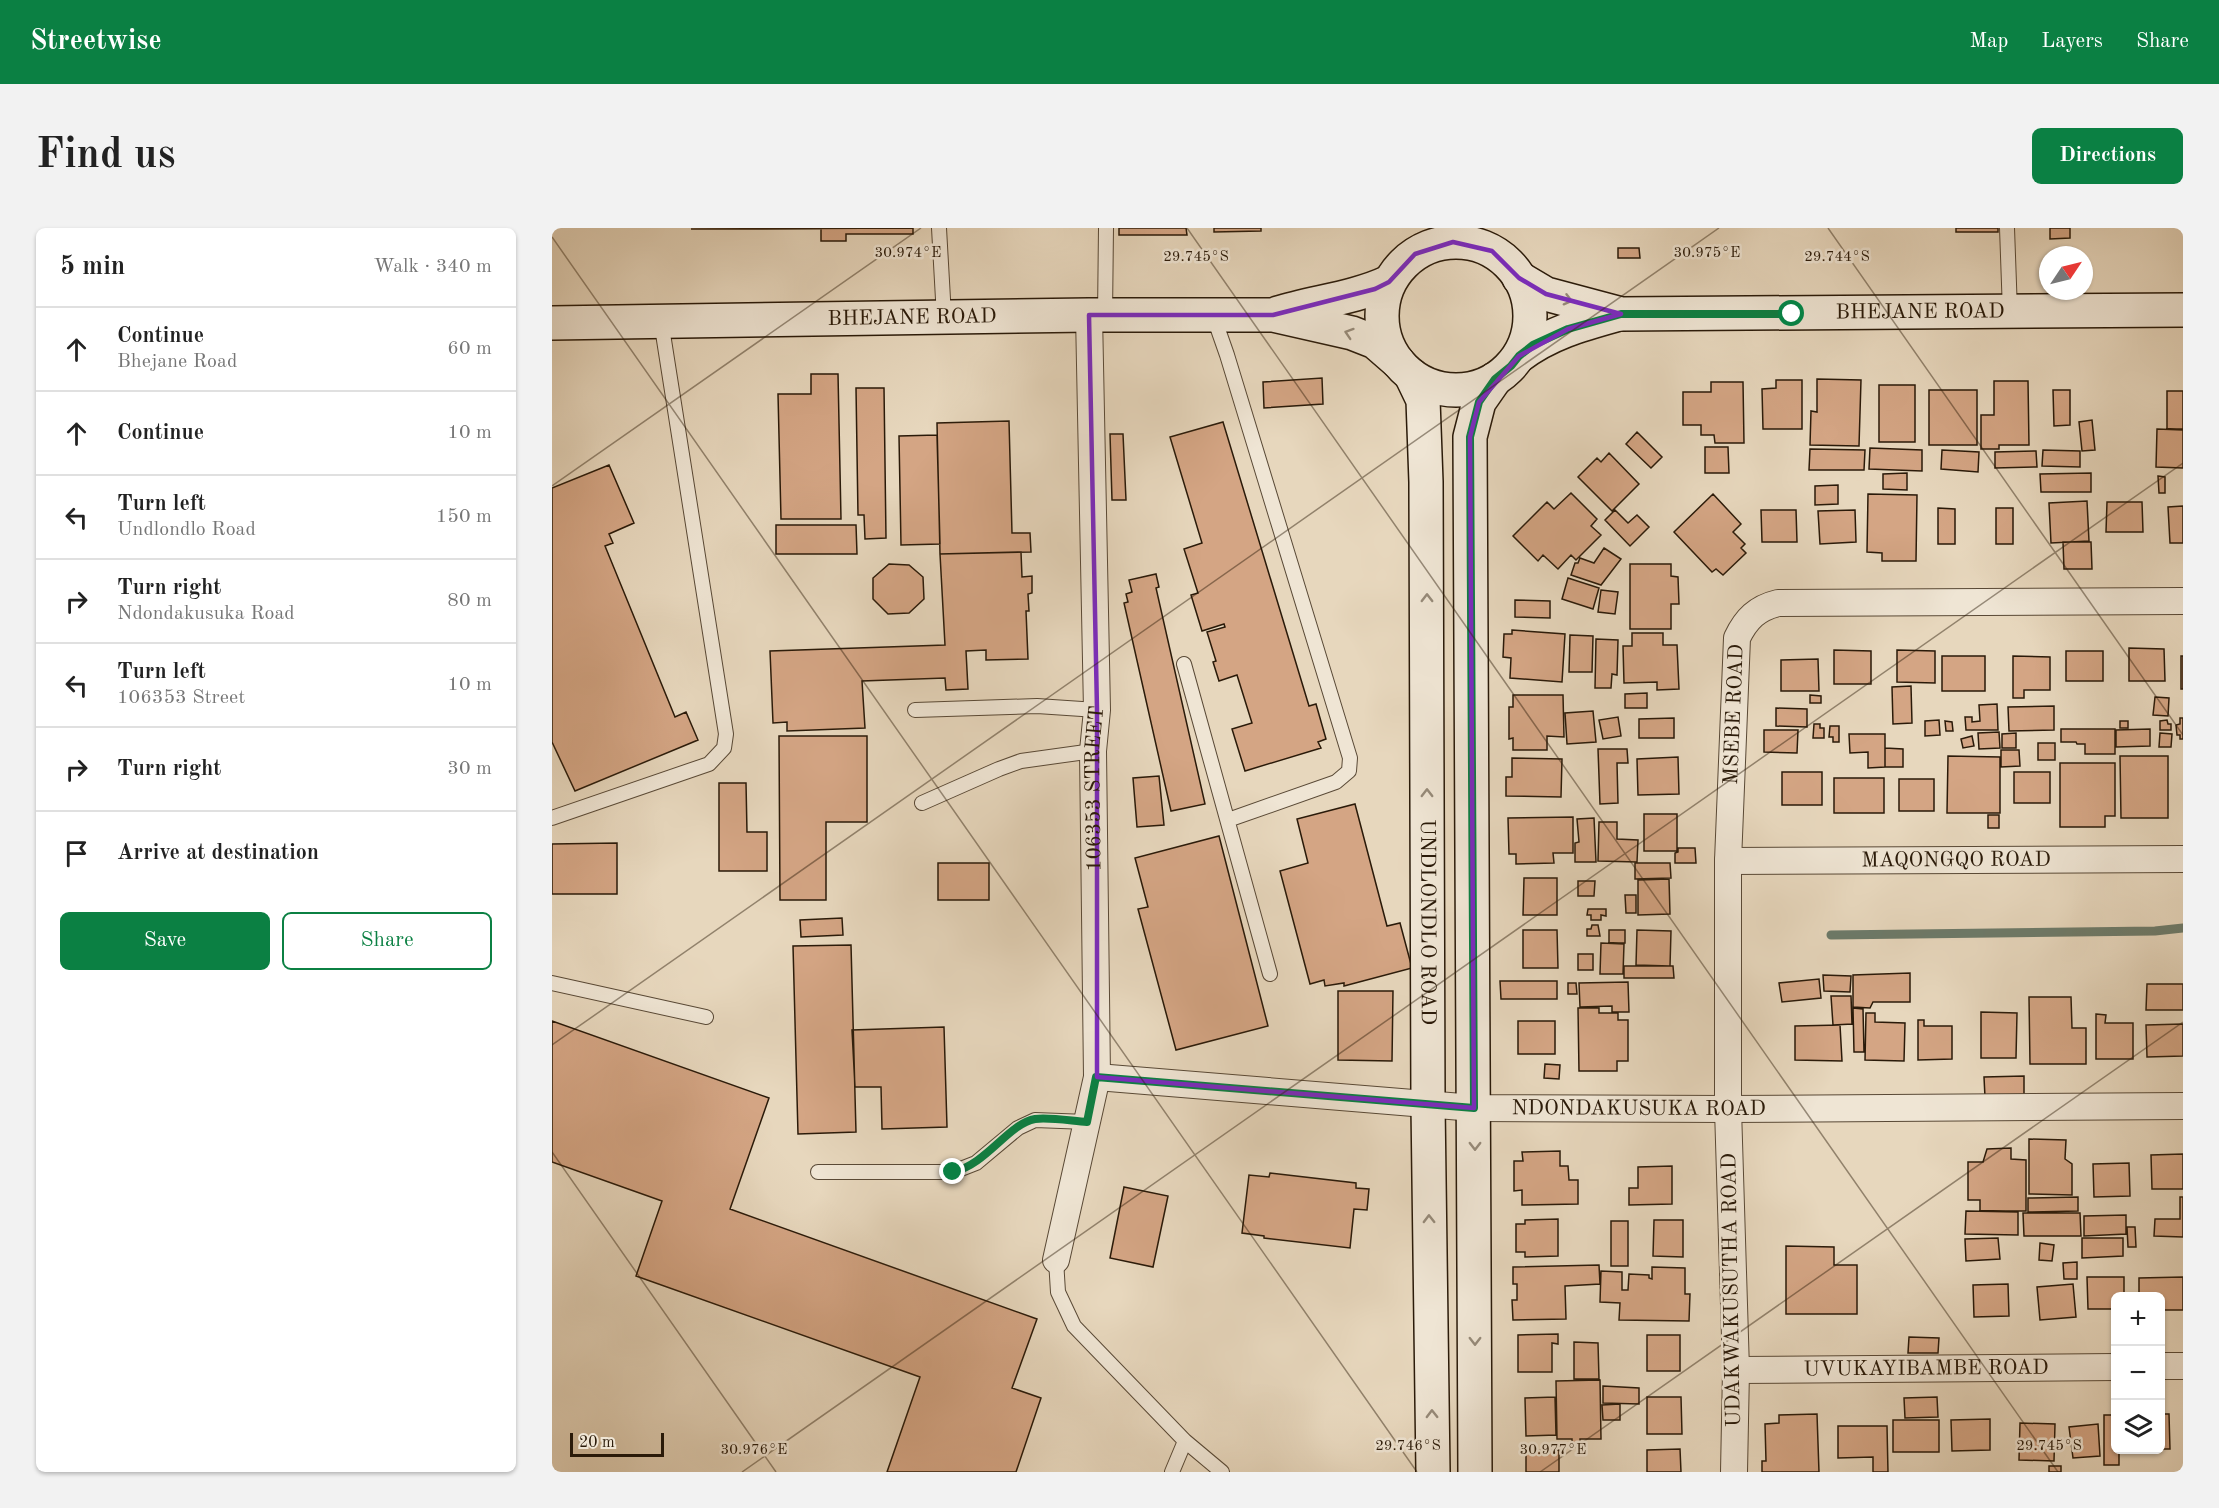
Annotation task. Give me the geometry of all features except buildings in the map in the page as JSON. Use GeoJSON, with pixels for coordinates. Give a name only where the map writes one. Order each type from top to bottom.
{"type":"FeatureCollection","features":[{"type":"Feature","properties":{"kind":"main road"},"geometry":{"type":"LineString","coordinates":[[1424,228],[1420,238],[1395,274],[1383,303],[1382,324],[1388,344],[1405,369],[1426,384],[1443,389],[1461,390],[1479,387],[1495,379],[1511,366],[1526,341],[1529,325],[1530,309],[1526,293],[1491,228]]}},
{"type":"Feature","properties":{"kind":"main road"},"geometry":{"type":"LineString","coordinates":[[1395,274],[1415,254],[1433,245],[1453,242],[1473,243],[1492,251],[1513,270]]}},
{"type":"Feature","properties":{"kind":"main road","name":"BHEJANE ROAD"},"geometry":{"type":"LineString","coordinates":[[1513,270],[1546,294],[1621,314],[2183,310]]}},
{"type":"Feature","properties":{"kind":"main road","name":"BHEJANE ROAD"},"geometry":{"type":"LineString","coordinates":[[1273,315],[1307,304],[1375,289],[1395,274]]}},
{"type":"Feature","properties":{"kind":"main road","name":"BHEJANE ROAD"},"geometry":{"type":"LineString","coordinates":[[1519,356],[1533,345],[1568,329],[1621,314]]}},
{"type":"Feature","properties":{"kind":"main road","name":"BHEJANE ROAD"},"geometry":{"type":"LineString","coordinates":[[552,323],[1097,315],[1273,315],[1352,333],[1375,342],[1405,369]]}},
{"type":"Feature","properties":{"kind":"main road","name":"UNDLONDLO ROAD"},"geometry":{"type":"LineString","coordinates":[[1405,369],[1423,400],[1426,482],[1428,1105],[1433,1472]]}},
{"type":"Feature","properties":{"kind":"main road"},"geometry":{"type":"LineString","coordinates":[[1475,1472],[1470,437],[1479,402],[1495,379]]}},
{"type":"Feature","properties":{"kind":"street","name":"106353 STREET"},"geometry":{"type":"LineString","coordinates":[[1056,1260],[1096,1077],[1093,752],[1097,710],[1097,315]]}},
{"type":"Feature","properties":{"kind":"street","name":"MSEBE ROAD"},"geometry":{"type":"LineString","coordinates":[[1728,1109],[1728,861],[1737,638],[1753,614],[1766,606],[1790,603],[2183,601]]}},
{"type":"Feature","properties":{"kind":"street","name":"MAQONGQO ROAD"},"geometry":{"type":"LineString","coordinates":[[1728,861],[2183,859]]}},
{"type":"Feature","properties":{"kind":"street","name":"NDONDAKUSUKA ROAD"},"geometry":{"type":"LineString","coordinates":[[1096,1077],[1474,1108],[2183,1106]]}},
{"type":"Feature","properties":{"kind":"street","name":"UDAKWAKUSUTHA ROAD"},"geometry":{"type":"LineString","coordinates":[[1728,1109],[1736,1370],[1734,1472]]}},
{"type":"Feature","properties":{"kind":"street"},"geometry":{"type":"LineString","coordinates":[[2165,1366],[2183,1366]]}},
{"type":"Feature","properties":{"kind":"street","name":"UVUKAYIBAMBE ROAD"},"geometry":{"type":"LineString","coordinates":[[1736,1370],[2111,1367]]}},
{"type":"Feature","properties":{"kind":"lane"},"geometry":{"type":"LineString","coordinates":[[939,228],[944,317]]}},
{"type":"Feature","properties":{"kind":"lane"},"geometry":{"type":"LineString","coordinates":[[1097,315],[1106,228]]}},
{"type":"Feature","properties":{"kind":"lane"},"geometry":{"type":"LineString","coordinates":[[2007,228],[2010,312]]}},
{"type":"Feature","properties":{"kind":"lane"},"geometry":{"type":"LineString","coordinates":[[1213,315],[1350,758],[1349,771],[1336,782],[1228,820]]}},
{"type":"Feature","properties":{"kind":"lane"},"geometry":{"type":"LineString","coordinates":[[552,818],[709,764],[724,748],[726,734],[661,321]]}},
{"type":"Feature","properties":{"kind":"lane"},"geometry":{"type":"LineString","coordinates":[[1184,664],[1270,974]]}},
{"type":"Feature","properties":{"kind":"lane"},"geometry":{"type":"LineString","coordinates":[[915,710],[1037,706],[1097,710]]}},
{"type":"Feature","properties":{"kind":"lane"},"geometry":{"type":"LineString","coordinates":[[922,803],[999,768],[1021,761],[1093,752]]}},
{"type":"Feature","properties":{"kind":"lane"},"geometry":{"type":"LineString","coordinates":[[552,983],[706,1017]]}},
{"type":"Feature","properties":{"kind":"lane"},"geometry":{"type":"LineString","coordinates":[[818,1172],[953,1172],[976,1163],[1018,1128],[1035,1119],[1087,1122]]}},
{"type":"Feature","properties":{"kind":"lane"},"geometry":{"type":"LineString","coordinates":[[1056,1260],[1058,1292],[1074,1326],[1185,1441],[1222,1472]]}},
{"type":"Feature","properties":{"kind":"lane"},"geometry":{"type":"LineString","coordinates":[[1172,1472],[1185,1441]]}},
{"type":"Feature","properties":{"kind":"highlighted area"},"geometry":{"type":"Polygon","coordinates":[[[1453,242],[1492,251],[1519,278],[1546,294],[1621,314],[1568,329],[1519,356],[1479,402],[1470,437],[1474,1108],[1097,1077],[1097,710],[1089,315],[1273,315],[1375,289],[1389,282],[1415,254],[1453,242]]]}},
{"type":"Feature","properties":{"kind":"waterway"},"geometry":{"type":"LineString","coordinates":[[1831,935],[2155,931],[2183,928]]}},
{"type":"Feature","properties":{"kind":"route"},"geometry":{"type":"LineString","coordinates":[[953,1172],[976,1163],[1018,1128],[1035,1119],[1087,1122],[1096,1077],[1474,1108],[1470,437],[1479,402],[1495,379],[1533,345],[1568,329],[1621,314],[1792,314]]}}]}
